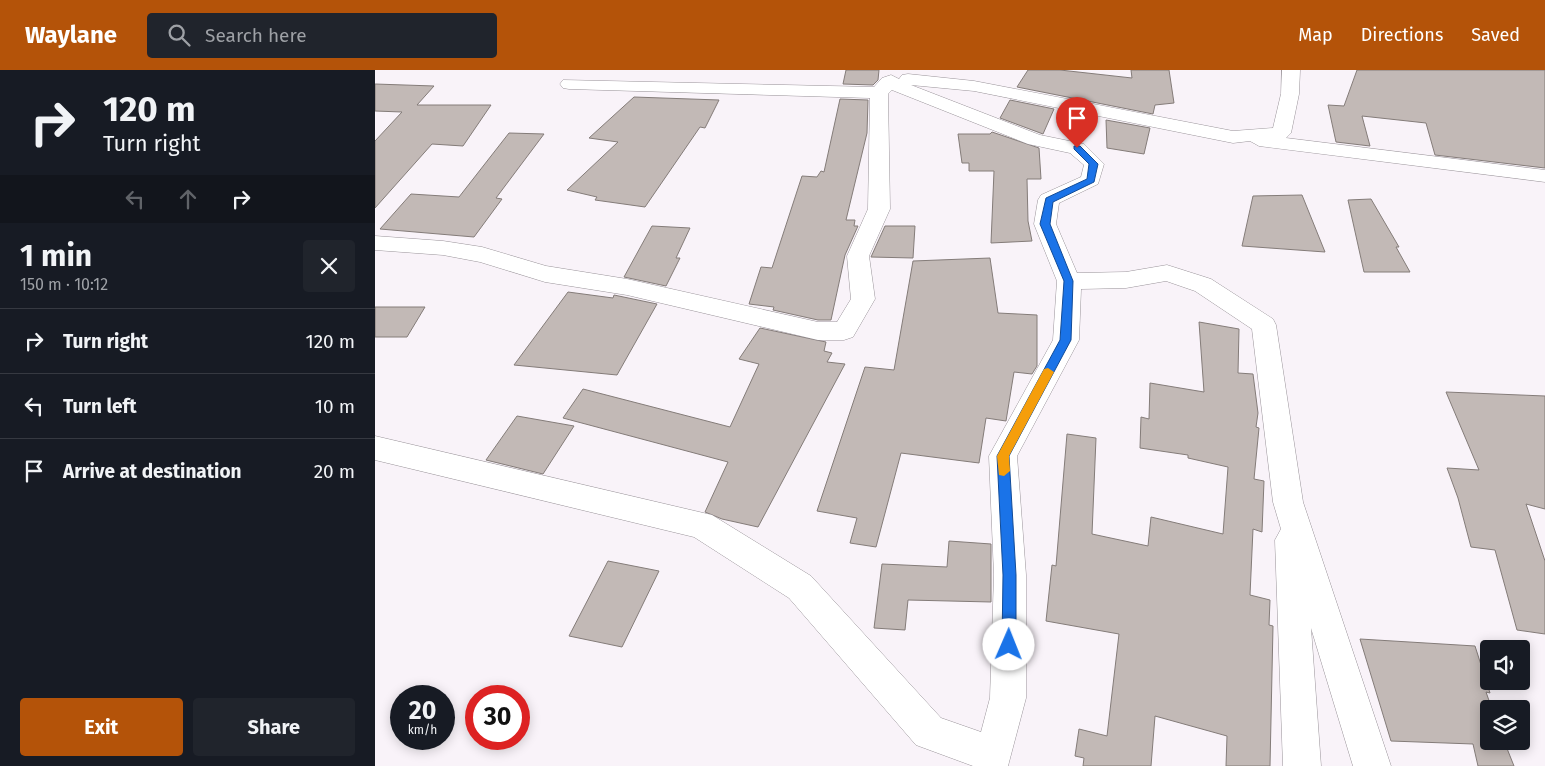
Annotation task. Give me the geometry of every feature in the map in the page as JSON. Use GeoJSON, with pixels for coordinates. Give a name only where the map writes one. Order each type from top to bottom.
{"type":"FeatureCollection","features":[{"type":"Feature","properties":{"kind":"street"},"geometry":{"type":"LineString","coordinates":[[1233,137],[1281,133],[1290,94],[1291,70]]}},
{"type":"Feature","properties":{"kind":"street"},"geometry":{"type":"LineString","coordinates":[[375,243],[443,248],[482,256],[545,274],[627,287],[818,331],[844,331],[863,299],[858,256],[879,209],[889,81]]}},
{"type":"Feature","properties":{"kind":"street"},"geometry":{"type":"LineString","coordinates":[[375,448],[701,525],[800,587],[929,732],[994,755],[1008,698],[1010,575],[1003,456],[1066,340],[1069,281],[1045,224],[1049,200],[1091,180],[1094,164],[1077,148],[1035,140],[889,81]]}},
{"type":"Feature","properties":{"kind":"street"},"geometry":{"type":"LineString","coordinates":[[569,84],[889,81],[974,86],[1233,137],[1545,176]]}},
{"type":"Feature","properties":{"kind":"street"},"geometry":{"type":"LineString","coordinates":[[1069,281],[1126,280],[1167,272],[1203,285],[1264,325],[1288,502],[1302,766]]}},
{"type":"Feature","properties":{"kind":"street"},"geometry":{"type":"LineString","coordinates":[[1288,502],[1372,766]]}},
{"type":"Feature","properties":{"kind":"building"},"geometry":{"type":"Polygon","coordinates":[[[846,70],[879,70],[878,80],[873,85],[843,84],[846,70]]]}},
{"type":"Feature","properties":{"kind":"building"},"geometry":{"type":"Polygon","coordinates":[[[1028,70],[1060,70],[1132,78],[1131,70],[1169,70],[1174,103],[1155,105],[1153,114],[1017,87],[1028,70]]]}},
{"type":"Feature","properties":{"kind":"building"},"geometry":{"type":"Polygon","coordinates":[[[1357,70],[1545,70],[1545,168],[1435,155],[1426,123],[1362,116],[1370,146],[1336,142],[1328,105],[1344,106],[1357,70]]]}},
{"type":"Feature","properties":{"kind":"building"},"geometry":{"type":"Polygon","coordinates":[[[375,84],[434,86],[417,105],[491,105],[463,146],[432,144],[375,208],[375,141],[402,112],[375,111],[375,84]]]}},
{"type":"Feature","properties":{"kind":"building"},"geometry":{"type":"Polygon","coordinates":[[[634,97],[719,100],[705,128],[700,127],[645,207],[595,200],[597,197],[567,190],[618,142],[589,138],[634,97]]]}},
{"type":"Feature","properties":{"kind":"building"},"geometry":{"type":"Polygon","coordinates":[[[840,99],[868,100],[867,133],[846,220],[855,220],[854,226],[858,226],[845,255],[831,320],[818,320],[773,310],[774,307],[749,304],[761,267],[772,268],[802,176],[817,177],[821,171],[824,172],[840,99]]]}},
{"type":"Feature","properties":{"kind":"building"},"geometry":{"type":"Polygon","coordinates":[[[1010,100],[1054,109],[1043,134],[1000,118],[1010,100]]]}},
{"type":"Feature","properties":{"kind":"building"},"geometry":{"type":"Polygon","coordinates":[[[1106,120],[1150,128],[1144,154],[1107,148],[1106,120]]]}},
{"type":"Feature","properties":{"kind":"building"},"geometry":{"type":"Polygon","coordinates":[[[992,132],[1039,148],[1041,179],[1027,179],[1028,221],[1032,241],[991,243],[994,171],[969,171],[969,163],[962,163],[958,134],[990,134],[992,132]]]}},
{"type":"Feature","properties":{"kind":"building"},"geometry":{"type":"Polygon","coordinates":[[[509,133],[544,134],[496,198],[502,199],[474,237],[380,229],[411,194],[459,197],[509,133]]]}},
{"type":"Feature","properties":{"kind":"building"},"geometry":{"type":"Polygon","coordinates":[[[1302,195],[1325,252],[1242,246],[1253,196],[1302,195]]]}},
{"type":"Feature","properties":{"kind":"building"},"geometry":{"type":"Polygon","coordinates":[[[1371,199],[1399,247],[1396,247],[1410,272],[1364,272],[1348,200],[1371,199]]]}},
{"type":"Feature","properties":{"kind":"building"},"geometry":{"type":"Polygon","coordinates":[[[652,226],[690,228],[676,258],[680,258],[666,286],[624,277],[652,226]]]}},
{"type":"Feature","properties":{"kind":"building"},"geometry":{"type":"Polygon","coordinates":[[[885,226],[915,226],[913,258],[871,257],[885,226]]]}},
{"type":"Feature","properties":{"kind":"building"},"geometry":{"type":"Polygon","coordinates":[[[990,258],[998,313],[1037,315],[1037,366],[1032,374],[1014,372],[1006,421],[986,418],[979,463],[901,453],[876,547],[850,543],[857,518],[817,511],[865,367],[894,370],[913,261],[990,258]]]}},
{"type":"Feature","properties":{"kind":"building"},"geometry":{"type":"Polygon","coordinates":[[[568,292],[613,298],[614,295],[657,304],[617,375],[514,365],[568,292]]]}},
{"type":"Feature","properties":{"kind":"building"},"geometry":{"type":"Polygon","coordinates":[[[375,307],[425,307],[407,337],[375,337],[375,307]]]}},
{"type":"Feature","properties":{"kind":"building"},"geometry":{"type":"Polygon","coordinates":[[[1199,322],[1239,329],[1238,373],[1253,374],[1258,413],[1256,427],[1259,428],[1254,479],[1264,481],[1262,532],[1253,529],[1250,595],[1270,600],[1269,625],[1273,626],[1270,766],[1226,766],[1227,736],[1155,716],[1151,766],[1083,766],[1084,758],[1075,756],[1079,729],[1107,736],[1119,634],[1046,621],[1052,565],[1056,566],[1067,434],[1096,438],[1092,534],[1148,546],[1151,517],[1223,534],[1228,467],[1188,458],[1188,455],[1140,448],[1141,417],[1149,419],[1150,383],[1204,392],[1199,322]]]}},
{"type":"Feature","properties":{"kind":"building"},"geometry":{"type":"Polygon","coordinates":[[[760,328],[826,342],[824,351],[832,353],[827,362],[845,364],[758,527],[722,519],[705,512],[728,462],[563,418],[583,389],[730,427],[759,364],[739,359],[760,328]]]}},
{"type":"Feature","properties":{"kind":"building"},"geometry":{"type":"Polygon","coordinates":[[[1446,392],[1545,396],[1545,509],[1526,504],[1545,561],[1545,634],[1517,630],[1495,550],[1471,547],[1458,498],[1447,468],[1479,470],[1446,392]]]}},
{"type":"Feature","properties":{"kind":"building"},"geometry":{"type":"Polygon","coordinates":[[[517,416],[574,426],[543,474],[486,460],[517,416]]]}},
{"type":"Feature","properties":{"kind":"building"},"geometry":{"type":"Polygon","coordinates":[[[949,541],[991,544],[991,602],[908,600],[905,630],[874,628],[882,564],[947,567],[949,541]]]}},
{"type":"Feature","properties":{"kind":"building"},"geometry":{"type":"Polygon","coordinates":[[[608,561],[659,571],[622,647],[569,636],[608,561]]]}},
{"type":"Feature","properties":{"kind":"building"},"geometry":{"type":"Polygon","coordinates":[[[1360,639],[1475,646],[1480,662],[1480,690],[1489,690],[1490,693],[1486,692],[1489,700],[1480,700],[1480,750],[1508,750],[1514,766],[1478,766],[1473,744],[1391,741],[1360,639]]]}},
{"type":"Feature","properties":{"kind":"slow traffic"},"geometry":{"type":"LineString","coordinates":[[1004,471],[1003,456],[1048,372]]}},
{"type":"Feature","properties":{"kind":"route"},"geometry":{"type":"LineString","coordinates":[[1009,645],[1010,575],[1003,456],[1066,340],[1069,281],[1045,224],[1049,200],[1091,180],[1094,164],[1077,148]]}}]}
